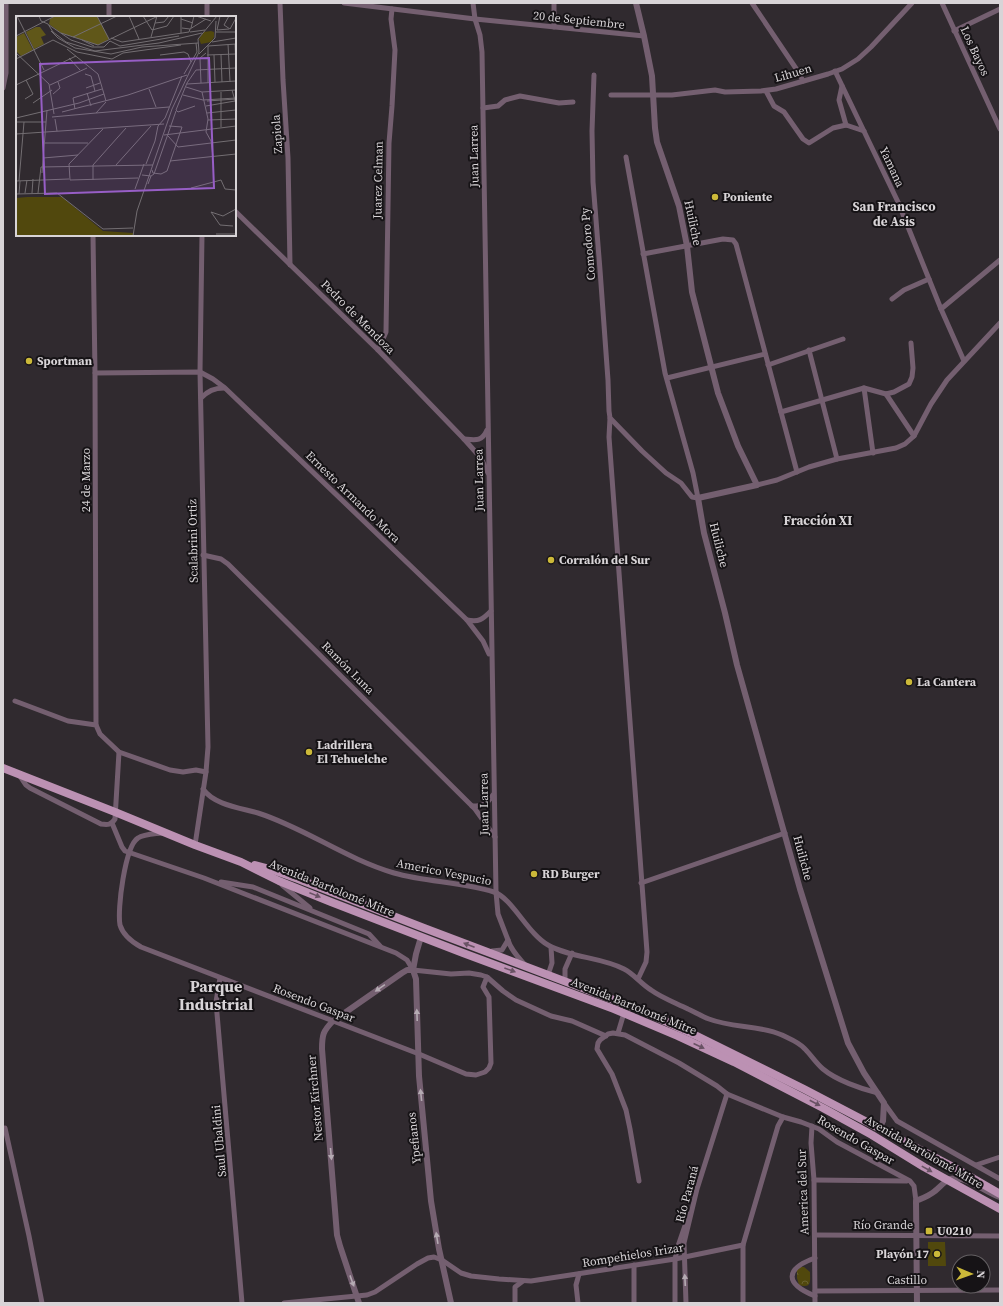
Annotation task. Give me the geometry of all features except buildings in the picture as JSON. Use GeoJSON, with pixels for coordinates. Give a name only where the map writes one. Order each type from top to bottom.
{"type":"FeatureCollection","features":[{"type":"Feature","properties":{"kind":"main road","name":"Avenida Bartolomé Mitre"},"geometry":{"type":"LineString","coordinates":[[3,768],[241,862],[277,880],[421,937],[624,1013],[734,1062],[798,1094],[1000,1209]]}},
{"type":"Feature","properties":{"kind":"main road","name":"Avenida Bartolomé Mitre"},"geometry":{"type":"LineString","coordinates":[[241,862],[270,869],[298,879],[631,1006],[695,1035],[804,1089],[955,1168],[1000,1194]]}},
{"type":"Feature","properties":{"kind":"street"},"geometry":{"type":"LineString","coordinates":[[3,88],[6,73],[6,3]]}},
{"type":"Feature","properties":{"kind":"street"},"geometry":{"type":"LineString","coordinates":[[109,3],[109,16]]}},
{"type":"Feature","properties":{"kind":"street"},"geometry":{"type":"LineString","coordinates":[[207,3],[207,16]]}},
{"type":"Feature","properties":{"kind":"street","name":"Zapiola"},"geometry":{"type":"LineString","coordinates":[[280,3],[288,158],[290,265]]}},
{"type":"Feature","properties":{"kind":"street","name":"20 de Septiembre"},"geometry":{"type":"LineString","coordinates":[[344,3],[475,19],[644,36]]}},
{"type":"Feature","properties":{"kind":"street","name":"Juan Larrea"},"geometry":{"type":"LineString","coordinates":[[473,3],[482,52],[496,892],[498,914],[510,946],[517,957],[527,967]]}},
{"type":"Feature","properties":{"kind":"street"},"geometry":{"type":"LineString","coordinates":[[554,3],[554,27]]}},
{"type":"Feature","properties":{"kind":"street","name":"Huiliche"},"geometry":{"type":"LineString","coordinates":[[636,3],[652,76],[657,142],[676,194],[687,246],[692,292],[718,393],[726,418],[757,485]]}},
{"type":"Feature","properties":{"kind":"street"},"geometry":{"type":"LineString","coordinates":[[752,3],[799,73],[802,81]]}},
{"type":"Feature","properties":{"kind":"street","name":"Lihuen"},"geometry":{"type":"LineString","coordinates":[[611,96],[672,95],[715,90],[725,92],[776,89],[836,71],[849,65],[871,47],[912,3]]}},
{"type":"Feature","properties":{"kind":"street","name":"Los Bayos"},"geometry":{"type":"LineString","coordinates":[[942,3],[1000,129]]}},
{"type":"Feature","properties":{"kind":"street","name":"Juarez Celman"},"geometry":{"type":"LineString","coordinates":[[378,350],[386,332],[389,143],[395,50],[391,19],[392,9]]}},
{"type":"Feature","properties":{"kind":"street"},"geometry":{"type":"LineString","coordinates":[[954,30],[1000,9]]}},
{"type":"Feature","properties":{"kind":"street","name":"Yamana"},"geometry":{"type":"LineString","coordinates":[[836,71],[898,202],[941,309],[964,361]]}},
{"type":"Feature","properties":{"kind":"street","name":"Comodoro Py"},"geometry":{"type":"LineString","coordinates":[[594,75],[592,182],[608,380],[610,418],[609,438],[647,952],[646,962],[638,979]]}},
{"type":"Feature","properties":{"kind":"street"},"geometry":{"type":"LineString","coordinates":[[842,86],[840,100],[846,125]]}},
{"type":"Feature","properties":{"kind":"street"},"geometry":{"type":"LineString","coordinates":[[766,90],[774,106],[784,112],[803,139],[809,143],[833,128],[846,125],[864,130]]}},
{"type":"Feature","properties":{"kind":"street"},"geometry":{"type":"LineString","coordinates":[[483,108],[498,106],[505,100],[520,96],[559,103],[572,102]]}},
{"type":"Feature","properties":{"kind":"street"},"geometry":{"type":"LineString","coordinates":[[626,157],[667,378],[693,473],[698,498]]}},
{"type":"Feature","properties":{"kind":"street","name":"Pedro de Mendoza"},"geometry":{"type":"LineString","coordinates":[[236,212],[378,350],[464,439],[481,458],[488,474]]}},
{"type":"Feature","properties":{"kind":"street","name":"24 de Marzo"},"geometry":{"type":"LineString","coordinates":[[93,236],[96,725]]}},
{"type":"Feature","properties":{"kind":"street","name":"Scalabrini Ortiz"},"geometry":{"type":"LineString","coordinates":[[195,845],[206,772],[208,747],[200,372],[202,236]]}},
{"type":"Feature","properties":{"kind":"street"},"geometry":{"type":"LineString","coordinates":[[643,254],[722,239],[733,240],[736,244],[797,472]]}},
{"type":"Feature","properties":{"kind":"street"},"geometry":{"type":"LineString","coordinates":[[941,309],[1000,260]]}},
{"type":"Feature","properties":{"kind":"street"},"geometry":{"type":"LineString","coordinates":[[892,299],[904,290],[929,279]]}},
{"type":"Feature","properties":{"kind":"street"},"geometry":{"type":"LineString","coordinates":[[610,418],[666,473],[681,483],[692,497],[698,498],[757,485],[777,480],[809,467],[837,459],[896,448],[905,444],[914,436],[941,387],[1000,323]]}},
{"type":"Feature","properties":{"kind":"street"},"geometry":{"type":"LineString","coordinates":[[768,365],[843,339]]}},
{"type":"Feature","properties":{"kind":"street"},"geometry":{"type":"LineString","coordinates":[[781,412],[864,388],[886,394],[894,392],[909,384],[912,378],[913,368],[911,343]]}},
{"type":"Feature","properties":{"kind":"street"},"geometry":{"type":"LineString","coordinates":[[809,350],[837,459]]}},
{"type":"Feature","properties":{"kind":"street"},"geometry":{"type":"LineString","coordinates":[[667,378],[765,354]]}},
{"type":"Feature","properties":{"kind":"street"},"geometry":{"type":"LineString","coordinates":[[95,373],[200,372]]}},
{"type":"Feature","properties":{"kind":"street","name":"Ernesto Armando Mora"},"geometry":{"type":"LineString","coordinates":[[200,372],[226,388],[467,620],[483,641],[488,650],[491,662]]}},
{"type":"Feature","properties":{"kind":"street"},"geometry":{"type":"LineString","coordinates":[[201,398],[206,392],[212,389],[226,388]]}},
{"type":"Feature","properties":{"kind":"street"},"geometry":{"type":"LineString","coordinates":[[864,388],[873,453]]}},
{"type":"Feature","properties":{"kind":"street"},"geometry":{"type":"LineString","coordinates":[[886,394],[914,436]]}},
{"type":"Feature","properties":{"kind":"street"},"geometry":{"type":"LineString","coordinates":[[464,439],[478,440],[485,436],[488,429]]}},
{"type":"Feature","properties":{"kind":"street","name":"Huiliche"},"geometry":{"type":"LineString","coordinates":[[698,498],[704,533],[737,665],[800,889],[848,1043],[864,1073],[884,1103]]}},
{"type":"Feature","properties":{"kind":"street","name":"Ramón Luna"},"geometry":{"type":"LineString","coordinates":[[203,555],[221,560],[228,564],[472,806],[494,837]]}},
{"type":"Feature","properties":{"kind":"street"},"geometry":{"type":"LineString","coordinates":[[467,620],[475,621],[484,618],[491,611]]}},
{"type":"Feature","properties":{"kind":"street"},"geometry":{"type":"LineString","coordinates":[[15,701],[68,721],[96,725],[100,734],[119,752],[170,770],[183,772],[196,770],[206,772]]}},
{"type":"Feature","properties":{"kind":"street"},"geometry":{"type":"LineString","coordinates":[[19,775],[30,788],[101,824],[107,825],[112,823],[115,819],[119,752]]}},
{"type":"Feature","properties":{"kind":"street","name":"Americo Vespucio"},"geometry":{"type":"LineString","coordinates":[[203,789],[206,794],[214,800],[268,817],[351,857],[378,867],[406,876],[496,892],[505,899],[536,935],[551,946],[620,967],[633,974],[651,990],[709,1019],[744,1027],[768,1030],[782,1035],[799,1043],[806,1049],[822,1069],[866,1090],[878,1093]]}},
{"type":"Feature","properties":{"kind":"street"},"geometry":{"type":"LineString","coordinates":[[472,806],[481,806],[488,803],[494,794]]}},
{"type":"Feature","properties":{"kind":"street"},"geometry":{"type":"LineString","coordinates":[[112,823],[125,851],[212,881],[380,946],[402,956],[407,960],[413,970]]}},
{"type":"Feature","properties":{"kind":"street","name":"Rosendo Gaspar"},"geometry":{"type":"LineString","coordinates":[[165,833],[138,838],[133,843],[126,864],[120,901],[120,925],[128,938],[141,946],[220,978],[419,1054],[466,1074],[476,1075],[485,1072],[491,1063],[489,997],[483,987],[487,977]]}},
{"type":"Feature","properties":{"kind":"street"},"geometry":{"type":"LineString","coordinates":[[641,883],[785,833]]}},
{"type":"Feature","properties":{"kind":"street"},"geometry":{"type":"LineString","coordinates":[[277,880],[316,913]]}},
{"type":"Feature","properties":{"kind":"street"},"geometry":{"type":"LineString","coordinates":[[212,881],[253,887],[369,934],[380,946]]}},
{"type":"Feature","properties":{"kind":"street"},"geometry":{"type":"LineString","coordinates":[[413,970],[421,937]]}},
{"type":"Feature","properties":{"kind":"street"},"geometry":{"type":"LineString","coordinates":[[484,951],[496,952],[502,950],[506,946],[508,940]]}},
{"type":"Feature","properties":{"kind":"street"},"geometry":{"type":"LineString","coordinates":[[548,975],[552,962],[551,946]]}},
{"type":"Feature","properties":{"kind":"street"},"geometry":{"type":"LineString","coordinates":[[565,981],[565,969],[572,953]]}},
{"type":"Feature","properties":{"kind":"street","name":"Nestor Kirchner"},"geometry":{"type":"LineString","coordinates":[[359,1303],[337,1235],[322,1038],[324,1031],[333,1021],[402,973],[407,970],[413,970]]}},
{"type":"Feature","properties":{"kind":"street"},"geometry":{"type":"LineString","coordinates":[[413,970],[451,974],[475,974],[487,977],[516,1000],[551,1016],[572,1022],[606,1036]]}},
{"type":"Feature","properties":{"kind":"street","name":"Ypefianos"},"geometry":{"type":"LineString","coordinates":[[413,970],[416,979],[419,1076],[431,1201],[451,1303]]}},
{"type":"Feature","properties":{"kind":"street","name":"Saul Ubaldini"},"geometry":{"type":"LineString","coordinates":[[220,978],[216,1002],[242,1303]]}},
{"type":"Feature","properties":{"kind":"street"},"geometry":{"type":"LineString","coordinates":[[624,1013],[618,1033],[613,1033],[600,1040],[597,1049],[612,1074],[626,1110],[640,1181]]}},
{"type":"Feature","properties":{"kind":"street","name":"Rosendo Gaspar"},"geometry":{"type":"LineString","coordinates":[[618,1033],[625,1035],[679,1063],[717,1086],[727,1094],[783,1117],[819,1129],[837,1142],[910,1181]]}},
{"type":"Feature","properties":{"kind":"street","name":"Río Paraná"},"geometry":{"type":"LineString","coordinates":[[686,1303],[684,1243],[698,1190],[727,1094]]}},
{"type":"Feature","properties":{"kind":"street"},"geometry":{"type":"LineString","coordinates":[[879,1129],[883,1121],[884,1103]]}},
{"type":"Feature","properties":{"kind":"street"},"geometry":{"type":"LineString","coordinates":[[884,1103],[897,1121],[1000,1179]]}},
{"type":"Feature","properties":{"kind":"street"},"geometry":{"type":"LineString","coordinates":[[743,1303],[744,1245],[778,1126],[783,1117]]}},
{"type":"Feature","properties":{"kind":"street","name":"America del Sur"},"geometry":{"type":"LineString","coordinates":[[812,1126],[815,1303]]}},
{"type":"Feature","properties":{"kind":"street"},"geometry":{"type":"LineString","coordinates":[[5,1128],[42,1303]]}},
{"type":"Feature","properties":{"kind":"street"},"geometry":{"type":"LineString","coordinates":[[976,1165],[1000,1157]]}},
{"type":"Feature","properties":{"kind":"street"},"geometry":{"type":"LineString","coordinates":[[916,1201],[930,1194],[948,1180],[954,1179],[961,1179],[990,1194],[1000,1197]]}},
{"type":"Feature","properties":{"kind":"street"},"geometry":{"type":"LineString","coordinates":[[814,1180],[910,1181],[914,1186],[916,1201],[917,1303]]}},
{"type":"Feature","properties":{"kind":"street"},"geometry":{"type":"LineString","coordinates":[[675,1303],[675,1259],[680,1239],[698,1190]]}},
{"type":"Feature","properties":{"kind":"street","name":"Río Grande"},"geometry":{"type":"LineString","coordinates":[[815,1235],[1000,1236]]}},
{"type":"Feature","properties":{"kind":"street","name":"Rompehielos Irizar"},"geometry":{"type":"LineString","coordinates":[[442,1260],[454,1269],[471,1276],[532,1281],[675,1259],[744,1245]]}},
{"type":"Feature","properties":{"kind":"street"},"geometry":{"type":"LineString","coordinates":[[284,1303],[367,1295],[375,1292],[428,1258],[434,1257],[442,1260]]}},
{"type":"Feature","properties":{"kind":"street"},"geometry":{"type":"LineString","coordinates":[[815,1258],[798,1266],[793,1272],[792,1276],[794,1284],[804,1291],[815,1294]]}},
{"type":"Feature","properties":{"kind":"street"},"geometry":{"type":"LineString","coordinates":[[634,1265],[634,1303]]}},
{"type":"Feature","properties":{"kind":"street"},"geometry":{"type":"LineString","coordinates":[[578,1303],[576,1285],[579,1274]]}},
{"type":"Feature","properties":{"kind":"street"},"geometry":{"type":"LineString","coordinates":[[515,1303],[515,1287],[524,1280]]}},
{"type":"Feature","properties":{"kind":"street","name":"Castillo"},"geometry":{"type":"LineString","coordinates":[[815,1294],[916,1290],[1000,1290]]}},
{"type":"Feature","properties":{"kind":"green space","name":"Playón 17"},"geometry":{"type":"Polygon","coordinates":[[[928,1242],[945,1242],[946,1266],[928,1266],[928,1242]]]}},
{"type":"Feature","properties":{"kind":"green space"},"geometry":{"type":"Polygon","coordinates":[[[804,1267],[810,1272],[809,1283],[806,1286],[799,1285],[797,1269],[804,1267]]]}},
{"type":"Feature","properties":{"kind":"place","name":"Poniente"},"geometry":{"type":"Point","coordinates":[715,197]}},
{"type":"Feature","properties":{"kind":"place","name":"Sportman"},"geometry":{"type":"Point","coordinates":[29,361]}},
{"type":"Feature","properties":{"kind":"place","name":"Corralón del Sur"},"geometry":{"type":"Point","coordinates":[551,560]}},
{"type":"Feature","properties":{"kind":"place","name":"La Cantera"},"geometry":{"type":"Point","coordinates":[909,682]}},
{"type":"Feature","properties":{"kind":"place","name":"Ladrillera El Tehuelche"},"geometry":{"type":"Point","coordinates":[309,752]}},
{"type":"Feature","properties":{"kind":"place","name":"RD Burger"},"geometry":{"type":"Point","coordinates":[534,874]}},
{"type":"Feature","properties":{"kind":"place","name":"U0210"},"geometry":{"type":"Point","coordinates":[929,1231]}},
{"type":"Feature","properties":{"kind":"place","name":"Playón 17"},"geometry":{"type":"Point","coordinates":[937,1254]}},
{"type":"Feature","properties":{"kind":"district","name":"San Francisco de Asis"},"geometry":{"type":"Point","coordinates":[894,214]}},
{"type":"Feature","properties":{"kind":"district","name":"Fracción XI"},"geometry":{"type":"Point","coordinates":[818,520]}},
{"type":"Feature","properties":{"kind":"district","name":"Parque Industrial"},"geometry":{"type":"Point","coordinates":[216,995]}}]}
